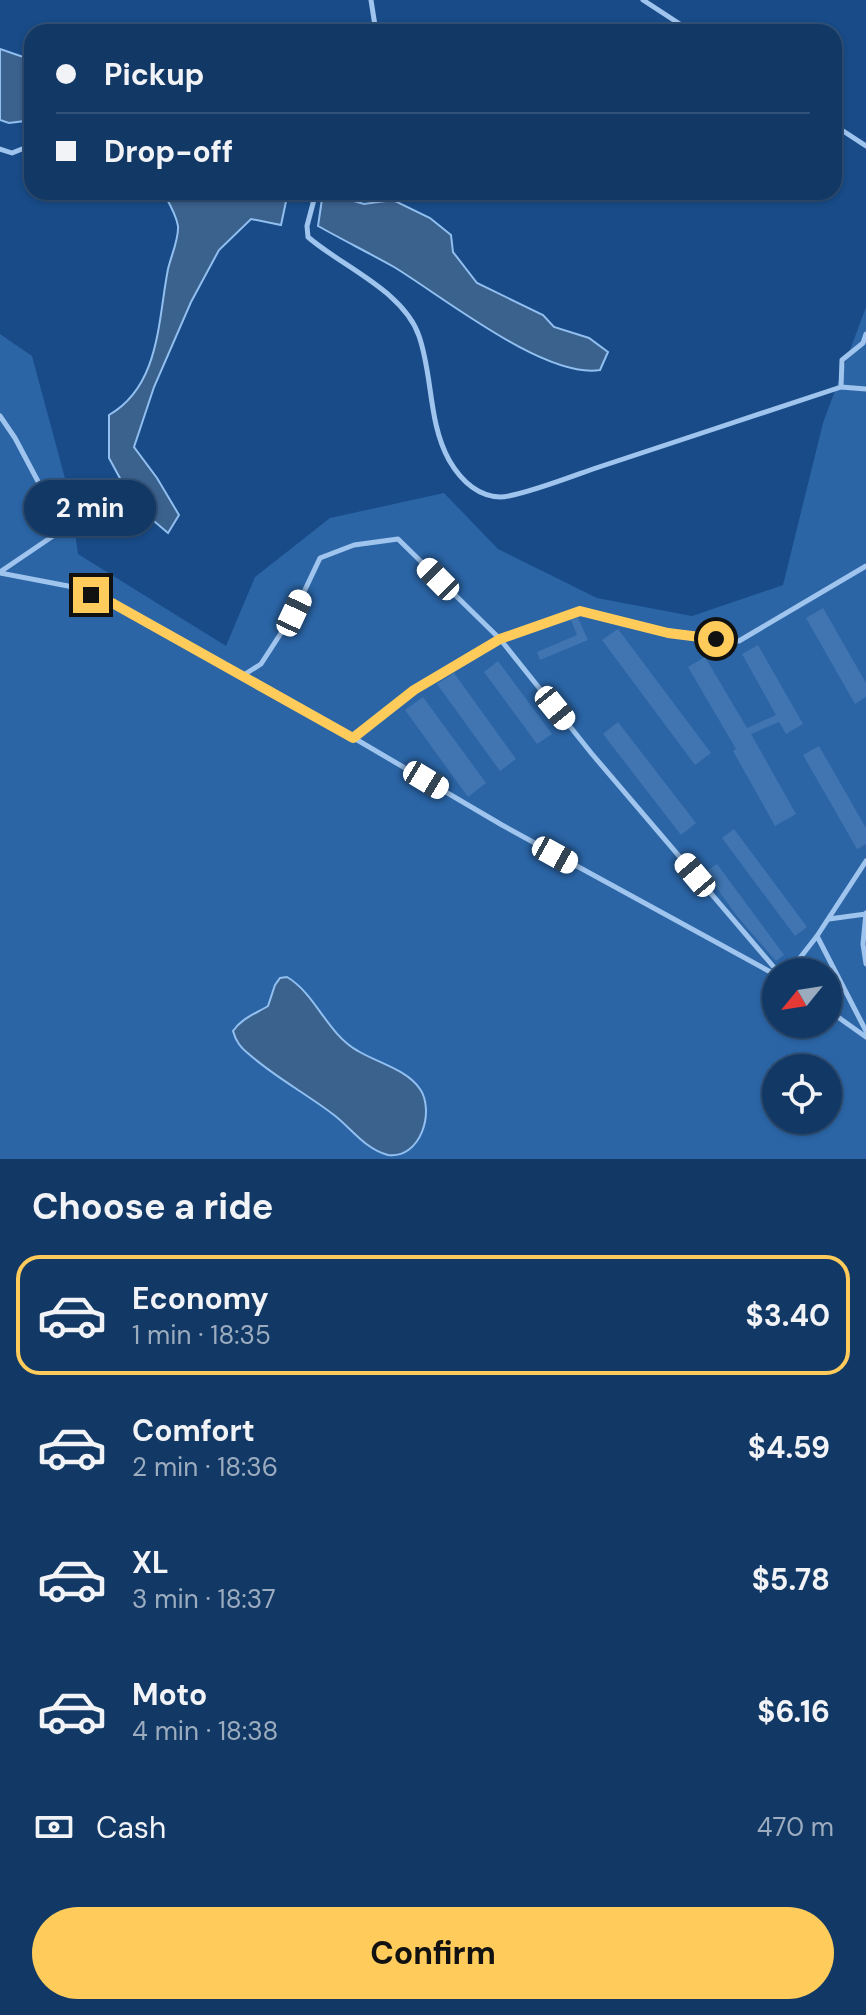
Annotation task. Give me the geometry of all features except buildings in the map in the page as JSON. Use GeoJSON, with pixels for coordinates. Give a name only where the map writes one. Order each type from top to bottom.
{"type":"FeatureCollection","features":[{"type":"Feature","properties":{"kind":"lane"},"geometry":{"type":"LineString","coordinates":[[371,0],[375,24]]}},
{"type":"Feature","properties":{"kind":"lane"},"geometry":{"type":"LineString","coordinates":[[643,0],[680,24]]}},
{"type":"Feature","properties":{"kind":"lane"},"geometry":{"type":"LineString","coordinates":[[842,130],[866,146]]}},
{"type":"Feature","properties":{"kind":"lane"},"geometry":{"type":"LineString","coordinates":[[0,149],[12,153],[24,148]]}},
{"type":"Feature","properties":{"kind":"lane"},"geometry":{"type":"LineString","coordinates":[[314,200],[307,226],[308,237],[361,271],[408,317],[419,335],[438,431],[448,459],[463,480],[479,492],[502,497],[841,387],[866,389]]}},
{"type":"Feature","properties":{"kind":"lane"},"geometry":{"type":"LineString","coordinates":[[841,387],[842,360],[863,343],[866,334]]}},
{"type":"Feature","properties":{"kind":"lane"},"geometry":{"type":"LineString","coordinates":[[0,416],[60,523],[56,534],[0,572]]}},
{"type":"Feature","properties":{"kind":"lane"},"geometry":{"type":"LineString","coordinates":[[242,676],[261,664],[294,613],[320,558],[354,545],[398,539],[500,639],[592,754],[764,958]]}},
{"type":"Feature","properties":{"kind":"lane"},"geometry":{"type":"LineString","coordinates":[[353,738],[414,690],[500,639],[580,611],[668,633],[739,641],[866,566]]}},
{"type":"Feature","properties":{"kind":"lane"},"geometry":{"type":"LineString","coordinates":[[0,572],[68,586],[114,604],[528,840],[762,965]]}},
{"type":"Feature","properties":{"kind":"lane"},"geometry":{"type":"LineString","coordinates":[[800,958],[866,861]]}},
{"type":"Feature","properties":{"kind":"lane"},"geometry":{"type":"LineString","coordinates":[[828,919],[866,914],[863,944],[866,964]]}},
{"type":"Feature","properties":{"kind":"lane"},"geometry":{"type":"LineString","coordinates":[[817,936],[866,1031]]}},
{"type":"Feature","properties":{"kind":"lane"},"geometry":{"type":"LineString","coordinates":[[842,1020],[866,1037]]}},
{"type":"Feature","properties":{"kind":"shaded area"},"geometry":{"type":"Polygon","coordinates":[[[0,49],[24,57],[24,121],[9,123],[0,120],[0,49]]]}},
{"type":"Feature","properties":{"kind":"shaded area"},"geometry":{"type":"Polygon","coordinates":[[[167,200],[286,200],[281,225],[251,219],[219,250],[191,302],[154,387],[134,447],[179,515],[168,533],[134,504],[109,458],[109,415],[126,402],[138,387],[154,350],[178,231],[176,217],[167,200]]]}},
{"type":"Feature","properties":{"kind":"shaded area"},"geometry":{"type":"Polygon","coordinates":[[[322,200],[350,200],[364,204],[393,200],[430,218],[451,235],[453,252],[477,283],[543,315],[554,327],[589,338],[608,352],[600,370],[577,369],[551,362],[523,349],[394,267],[318,226],[322,200]]]}},
{"type":"Feature","properties":{"kind":"shaded area"},"geometry":{"type":"Polygon","coordinates":[[[866,307],[866,1159],[0,1159],[0,334],[32,356],[70,497],[78,554],[226,646],[255,577],[330,518],[444,493],[498,549],[597,598],[692,616],[783,585],[823,423],[866,307]]]}},
{"type":"Feature","properties":{"kind":"shaded area"},"geometry":{"type":"Polygon","coordinates":[[[287,977],[306,993],[347,1044],[400,1071],[420,1089],[426,1109],[425,1121],[417,1142],[409,1149],[388,1155],[372,1148],[334,1115],[270,1071],[239,1044],[233,1031],[245,1019],[268,1006],[275,985],[280,978],[287,977]]]}},
{"type":"Feature","properties":{"kind":"route"},"geometry":{"type":"LineString","coordinates":[[91,595],[114,604],[353,738],[414,690],[500,639],[580,611],[668,633],[716,639]]}}]}
